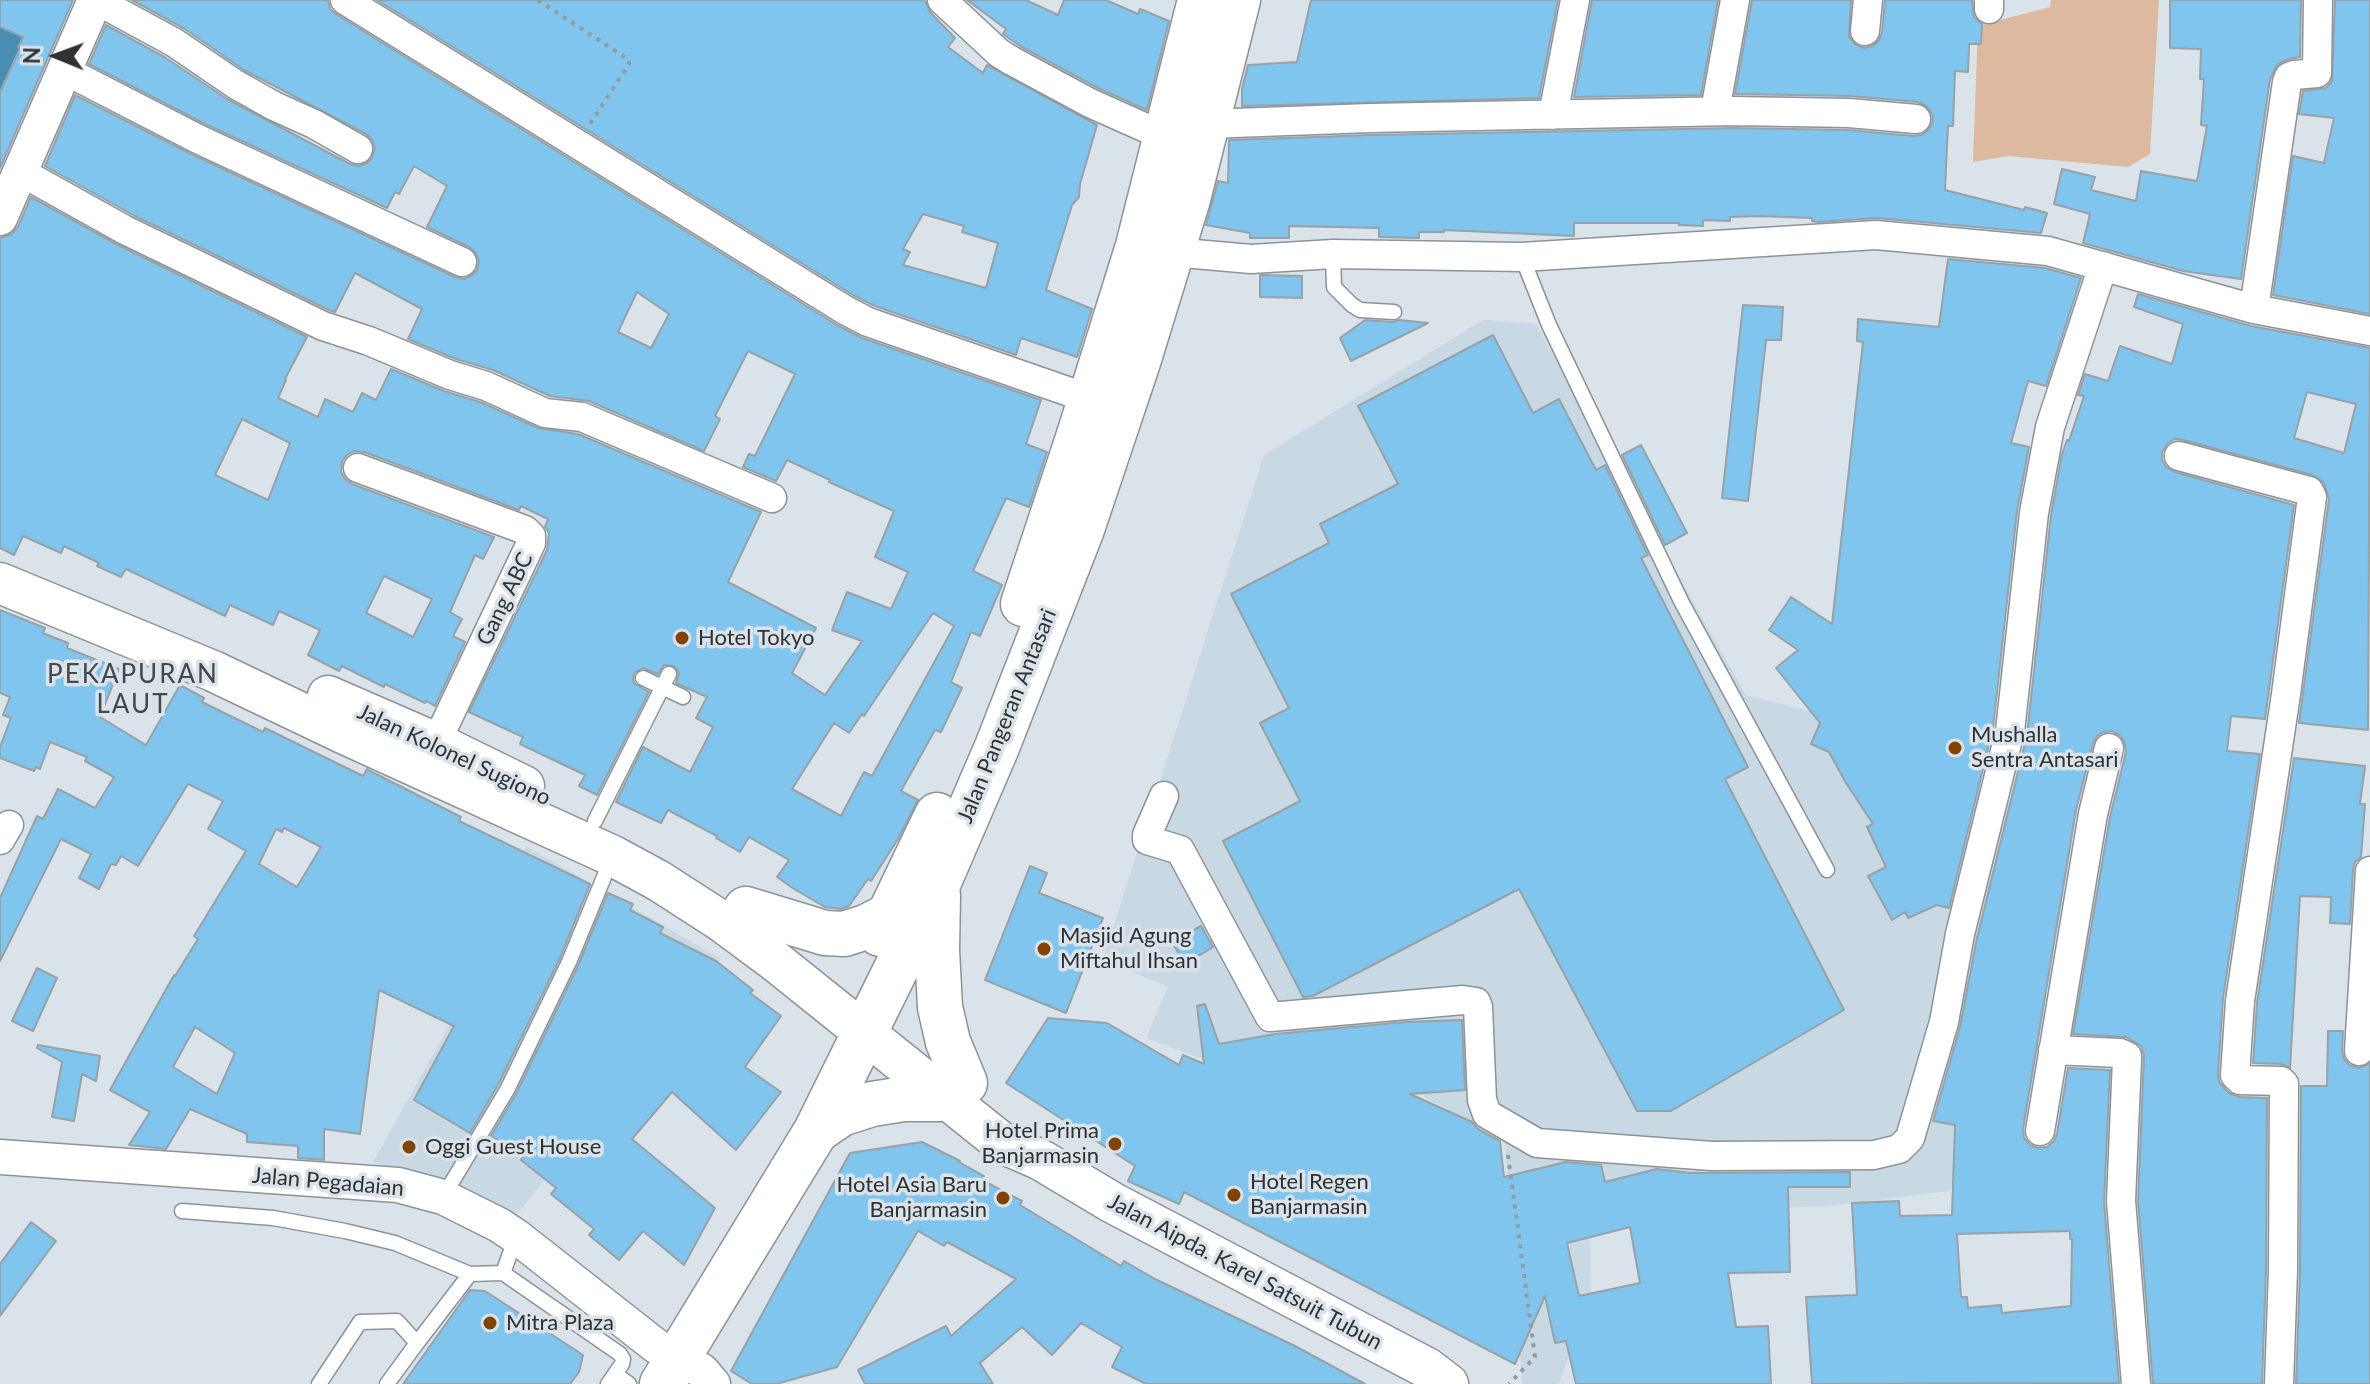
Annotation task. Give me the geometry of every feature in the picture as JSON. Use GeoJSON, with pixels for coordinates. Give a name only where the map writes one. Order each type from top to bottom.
{"type":"FeatureCollection","features":[{"type":"Feature","properties":{"kind":"highway","name":"Jalan Pangeran Antasari"},"geometry":{"type":"LineString","coordinates":[[621,1381],[666,1362],[816,1131],[859,1012],[888,916],[948,791],[1029,587],[1138,246],[1166,137],[1218,6]]}},
{"type":"Feature","properties":{"kind":"highway","name":"Jalan Pangeran Antasari"},"geometry":{"type":"LineString","coordinates":[[666,1362],[807,1086],[859,1012],[938,884],[997,747],[1082,529],[1188,199],[1207,124],[1218,6]]}},
{"type":"Feature","properties":{"kind":"highway"},"geometry":{"type":"LineString","coordinates":[[816,1131],[841,1114],[872,1104],[956,1091],[940,1007],[938,884]]}},
{"type":"Feature","properties":{"kind":"highway"},"geometry":{"type":"LineString","coordinates":[[746,909],[825,933],[844,934],[888,916]]}},
{"type":"Feature","properties":{"kind":"main road","name":"Jalan Kolonel Sugiono"},"geometry":{"type":"LineString","coordinates":[[0,557],[174,642],[349,721],[613,856],[686,898],[859,1012]]}},
{"type":"Feature","properties":{"kind":"main road","name":"Jalan Kolonel Sugiono"},"geometry":{"type":"LineString","coordinates":[[0,583],[174,642]]}},
{"type":"Feature","properties":{"kind":"main road","name":"Jalan Kolonel Sugiono"},"geometry":{"type":"LineString","coordinates":[[349,721],[436,743],[595,821],[701,879],[746,909],[859,1012]]}},
{"type":"Feature","properties":{"kind":"main road","name":"Jalan Aipda. Karel Satsuit Tubun"},"geometry":{"type":"LineString","coordinates":[[859,1012],[956,1091],[1002,1143],[1041,1160],[1126,1211],[1427,1368],[1448,1384]]}},
{"type":"Feature","properties":{"kind":"street"},"geometry":{"type":"LineString","coordinates":[[0,218],[95,0],[175,43],[235,84],[358,149]]}},
{"type":"Feature","properties":{"kind":"street"},"geometry":{"type":"LineString","coordinates":[[345,0],[845,310],[868,322],[1090,399]]}},
{"type":"Feature","properties":{"kind":"street"},"geometry":{"type":"LineString","coordinates":[[942,0],[999,53],[1012,61],[1090,103],[1166,137]]}},
{"type":"Feature","properties":{"kind":"street"},"geometry":{"type":"LineString","coordinates":[[1553,115],[1575,0]]}},
{"type":"Feature","properties":{"kind":"street"},"geometry":{"type":"LineString","coordinates":[[1715,111],[1735,0]]}},
{"type":"Feature","properties":{"kind":"street"},"geometry":{"type":"LineString","coordinates":[[1865,31],[1868,0]]}},
{"type":"Feature","properties":{"kind":"street"},"geometry":{"type":"LineString","coordinates":[[2254,309],[2287,82],[2289,77],[2317,73],[2318,0]]}},
{"type":"Feature","properties":{"kind":"street"},"geometry":{"type":"LineString","coordinates":[[64,70],[198,139],[462,262]]}},
{"type":"Feature","properties":{"kind":"street"},"geometry":{"type":"LineString","coordinates":[[1207,124],[1715,111],[1849,113],[1916,119]]}},
{"type":"Feature","properties":{"kind":"street"},"geometry":{"type":"LineString","coordinates":[[21,172],[125,230],[323,326],[486,386],[545,413],[582,417],[772,498]]}},
{"type":"Feature","properties":{"kind":"street"},"geometry":{"type":"LineString","coordinates":[[1172,252],[1251,259],[1333,254],[1522,257],[1876,235],[2048,251],[2254,309],[2370,331]]}},
{"type":"Feature","properties":{"kind":"street"},"geometry":{"type":"LineString","coordinates":[[1164,796],[1147,840],[1180,850],[1267,1014],[1273,1017],[1463,1000],[1476,1002],[1482,1100],[1487,1114],[1537,1143],[1712,1156],[1874,1155],[1899,1149],[1910,1138],[1944,1022],[1960,934],[2010,731],[2034,513],[2050,427],[2103,266]]}},
{"type":"Feature","properties":{"kind":"street"},"geometry":{"type":"LineString","coordinates":[[2179,456],[2309,491],[2312,497],[2240,1001],[2235,1075],[2240,1080],[2281,1081],[2284,1084],[2279,1384]]}},
{"type":"Feature","properties":{"kind":"street","name":"Gang ABC"},"geometry":{"type":"LineString","coordinates":[[358,468],[525,530],[531,536],[531,543],[436,743]]}},
{"type":"Feature","properties":{"kind":"street"},"geometry":{"type":"LineString","coordinates":[[2040,1131],[2093,814],[2109,748]]}},
{"type":"Feature","properties":{"kind":"street"},"geometry":{"type":"LineString","coordinates":[[2359,1051],[2370,871]]}},
{"type":"Feature","properties":{"kind":"street"},"geometry":{"type":"LineString","coordinates":[[2053,1050],[2124,1054],[2127,1059],[2121,1201],[2136,1384]]}},
{"type":"Feature","properties":{"kind":"street","name":"Jalan Pegadaian"},"geometry":{"type":"LineString","coordinates":[[0,1157],[398,1185],[443,1197],[517,1237],[666,1362],[702,1371],[713,1384]]}},
{"type":"Feature","properties":{"kind":"lane"},"geometry":{"type":"LineString","coordinates":[[1333,254],[1334,287],[1352,305],[1360,310],[1394,312]]}},
{"type":"Feature","properties":{"kind":"lane"},"geometry":{"type":"LineString","coordinates":[[1522,257],[1549,325],[1681,601],[1827,870]]}},
{"type":"Feature","properties":{"kind":"lane"},"geometry":{"type":"LineString","coordinates":[[643,678],[666,681],[683,697]]}},
{"type":"Feature","properties":{"kind":"lane"},"geometry":{"type":"LineString","coordinates":[[595,821],[666,681]]}},
{"type":"Feature","properties":{"kind":"lane"},"geometry":{"type":"LineString","coordinates":[[443,1197],[507,1090],[569,962],[613,856]]}},
{"type":"Feature","properties":{"kind":"lane"},"geometry":{"type":"LineString","coordinates":[[182,1211],[273,1218],[345,1231],[395,1243],[470,1274],[503,1273],[620,1354],[623,1359],[621,1381]]}},
{"type":"Feature","properties":{"kind":"lane"},"geometry":{"type":"LineString","coordinates":[[503,1273],[517,1237]]}},
{"type":"Feature","properties":{"kind":"lane"},"geometry":{"type":"LineString","coordinates":[[387,1384],[470,1274]]}},
{"type":"Feature","properties":{"kind":"lane"},"geometry":{"type":"LineString","coordinates":[[319,1384],[360,1322],[397,1321],[417,1343]]}},
{"type":"Feature","properties":{"kind":"path"},"geometry":{"type":"LineString","coordinates":[[538,0],[629,60],[577,143]]}},
{"type":"Feature","properties":{"kind":"path"},"geometry":{"type":"LineString","coordinates":[[1504,1124],[1535,1357],[1509,1384]]}},
{"type":"Feature","properties":{"kind":"shaded area"},"geometry":{"type":"Polygon","coordinates":[[[2051,0],[2159,0],[2150,154],[2128,167],[2008,156],[1973,162],[1978,26],[2050,7],[2051,0]]]}},
{"type":"Feature","properties":{"kind":"shaded area"},"geometry":{"type":"Polygon","coordinates":[[[1483,320],[1536,324],[1746,695],[1884,730],[1877,753],[2019,804],[1978,1128],[1950,1191],[1827,1206],[1590,1215],[1591,1294],[1559,1384],[1522,1384],[1505,1142],[1416,1092],[1247,1076],[1146,1038],[1168,987],[1103,959],[1264,455],[1483,320]]]}},
{"type":"Feature","properties":{"kind":"shaded area"},"geometry":{"type":"Polygon","coordinates":[[[526,846],[721,959],[513,1219],[473,1199],[373,1162],[444,1035],[526,846]]]}},
{"type":"Feature","properties":{"kind":"water"},"geometry":{"type":"Polygon","coordinates":[[[0,0],[66,0],[0,153],[0,0]]]}},
{"type":"Feature","properties":{"kind":"building"},"geometry":{"type":"Polygon","coordinates":[[[0,0],[73,0],[0,168],[0,92],[23,37],[0,27],[0,0]]]}},
{"type":"Feature","properties":{"kind":"building"},"geometry":{"type":"Polygon","coordinates":[[[132,0],[328,0],[330,9],[336,14],[837,325],[862,338],[1041,400],[1026,444],[1047,452],[1029,507],[1006,498],[973,571],[1002,585],[980,636],[971,632],[951,682],[962,688],[941,732],[935,730],[901,791],[918,800],[871,881],[868,879],[849,906],[841,909],[825,907],[794,889],[777,877],[789,860],[749,837],[740,852],[668,810],[661,823],[616,802],[643,747],[690,772],[713,727],[696,718],[707,697],[676,683],[679,673],[674,666],[664,665],[658,674],[643,668],[634,673],[635,684],[649,692],[597,795],[579,786],[585,775],[520,744],[523,737],[469,712],[547,550],[549,533],[545,527],[548,519],[521,506],[519,510],[364,452],[354,451],[342,461],[341,472],[352,484],[494,537],[483,559],[475,555],[450,612],[462,619],[453,636],[465,642],[435,706],[385,684],[384,687],[342,666],[339,671],[308,655],[320,630],[279,611],[273,625],[230,605],[225,616],[126,569],[121,577],[64,546],[61,553],[23,536],[14,555],[0,548],[0,238],[18,227],[31,197],[118,245],[307,337],[278,398],[318,417],[325,399],[353,412],[362,393],[376,400],[391,369],[480,402],[538,428],[578,434],[761,512],[728,582],[816,628],[792,673],[825,695],[862,641],[832,630],[847,592],[891,609],[908,572],[875,557],[894,511],[787,460],[776,481],[743,467],[749,454],[755,456],[795,374],[748,351],[715,416],[720,419],[704,451],[589,401],[550,396],[493,370],[408,339],[422,309],[355,273],[335,312],[329,310],[133,215],[45,166],[75,95],[191,154],[455,277],[464,279],[477,270],[479,261],[475,252],[427,227],[447,186],[414,166],[399,194],[395,192],[387,208],[205,124],[89,64],[106,25],[166,58],[227,99],[350,164],[359,166],[372,158],[375,148],[366,134],[244,70],[185,29],[132,0]],[[637,292],[618,332],[651,348],[669,314],[637,292]],[[242,419],[215,475],[268,500],[290,443],[242,419]],[[384,576],[366,613],[413,637],[432,599],[384,576]],[[933,613],[864,716],[862,714],[849,733],[834,723],[792,789],[841,816],[864,772],[872,776],[954,626],[933,613]]]}},
{"type":"Feature","properties":{"kind":"building"},"geometry":{"type":"Polygon","coordinates":[[[377,0],[925,0],[930,12],[955,38],[948,47],[983,73],[987,65],[1097,125],[1079,197],[1072,205],[1046,290],[1092,309],[1077,357],[1021,338],[1016,355],[875,306],[377,0]],[[923,214],[903,249],[910,252],[903,265],[986,288],[998,243],[962,232],[964,226],[923,214]]]}},
{"type":"Feature","properties":{"kind":"building"},"geometry":{"type":"Polygon","coordinates":[[[967,0],[1026,0],[1058,15],[1064,0],[1106,0],[1138,14],[1140,9],[1169,21],[1147,110],[1098,88],[1020,46],[1003,34],[1006,29],[967,0]]]}},
{"type":"Feature","properties":{"kind":"building"},"geometry":{"type":"Polygon","coordinates":[[[1311,0],[1558,0],[1539,98],[1242,106],[1242,89],[1248,65],[1297,62],[1311,0]]]}},
{"type":"Feature","properties":{"kind":"building"},"geometry":{"type":"Polygon","coordinates":[[[1592,0],[1718,0],[1701,95],[1574,97],[1592,0]]]}},
{"type":"Feature","properties":{"kind":"building"},"geometry":{"type":"Polygon","coordinates":[[[1752,0],[1851,0],[1849,37],[1864,48],[1873,46],[1879,40],[1885,0],[1972,0],[1974,17],[1982,24],[1981,44],[1969,44],[1968,72],[1955,71],[1953,126],[1948,126],[1945,190],[2047,213],[2041,233],[1877,218],[1818,222],[1812,221],[1812,218],[1759,216],[1730,217],[1730,221],[1703,220],[1703,226],[1679,223],[1574,223],[1574,236],[1444,230],[1419,232],[1419,238],[1379,237],[1379,228],[1289,226],[1289,238],[1250,238],[1250,233],[1206,225],[1218,181],[1228,183],[1229,140],[1734,128],[1848,130],[1914,136],[1922,135],[1929,129],[1933,121],[1932,113],[1918,102],[1849,96],[1735,94],[1752,0]]]}},
{"type":"Feature","properties":{"kind":"building"},"geometry":{"type":"Polygon","coordinates":[[[2170,0],[2301,0],[2300,57],[2277,65],[2270,79],[2241,279],[2183,271],[2083,243],[2090,214],[2054,204],[2062,169],[2095,177],[2091,190],[2136,201],[2141,171],[2197,181],[2207,126],[2201,125],[2204,79],[2200,79],[2201,49],[2170,48],[2170,0]]]}},
{"type":"Feature","properties":{"kind":"building"},"geometry":{"type":"Polygon","coordinates":[[[2335,0],[2370,0],[2370,314],[2273,295],[2293,156],[2324,163],[2334,118],[2299,114],[2303,91],[2326,88],[2332,81],[2335,0]]]}},
{"type":"Feature","properties":{"kind":"building"},"geometry":{"type":"Polygon","coordinates":[[[1948,259],[2045,268],[2081,278],[2046,386],[2028,381],[2011,443],[2029,447],[2017,511],[1993,728],[1949,908],[1937,905],[1908,918],[1905,912],[1892,920],[1868,876],[1886,867],[1867,827],[1873,824],[1829,752],[1811,744],[1820,723],[1776,668],[1798,650],[1769,630],[1791,597],[1832,624],[1863,342],[1857,341],[1858,319],[1939,327],[1948,259]]]}},
{"type":"Feature","properties":{"kind":"building"},"geometry":{"type":"Polygon","coordinates":[[[1260,275],[1302,276],[1302,298],[1260,297],[1260,275]]]}},
{"type":"Feature","properties":{"kind":"building"},"geometry":{"type":"Polygon","coordinates":[[[2138,294],[2251,326],[2370,348],[2368,730],[2299,723],[2329,499],[2324,483],[2313,475],[2183,440],[2175,439],[2168,443],[2162,452],[2166,467],[2175,472],[2294,505],[2265,719],[2231,716],[2227,751],[2260,754],[2223,998],[2218,1074],[2219,1082],[2229,1093],[2240,1097],[2267,1098],[2262,1384],[2153,1384],[2138,1201],[2144,1055],[2141,1046],[2126,1037],[2073,1034],[2110,817],[2126,752],[2121,736],[2112,731],[2097,736],[2093,743],[2076,810],[2023,1129],[2024,1138],[2030,1145],[2047,1147],[2057,1134],[2068,1068],[2110,1070],[2104,1202],[2119,1383],[1812,1384],[1806,1297],[1857,1295],[1852,1203],[1899,1201],[1900,1216],[1952,1215],[1955,1125],[1933,1121],[1960,1027],[1977,938],[2027,735],[2051,515],[2062,454],[2084,396],[2078,395],[2085,374],[2108,381],[2120,346],[2172,364],[2183,324],[2134,307],[2138,294]],[[2307,392],[2294,438],[2344,453],[2356,404],[2307,392]],[[2070,1231],[1957,1234],[1961,1297],[1967,1297],[1968,1308],[2001,1305],[2002,1313],[2071,1306],[2070,1231]]]}},
{"type":"Feature","properties":{"kind":"building"},"geometry":{"type":"Polygon","coordinates":[[[1743,305],[1783,307],[1781,340],[1766,340],[1748,501],[1722,498],[1743,305]]]}},
{"type":"Feature","properties":{"kind":"building"},"geometry":{"type":"Polygon","coordinates":[[[1365,320],[1428,323],[1351,361],[1340,338],[1365,320]]]}},
{"type":"Feature","properties":{"kind":"building"},"geometry":{"type":"Polygon","coordinates":[[[1493,335],[1533,413],[1559,399],[1596,470],[1605,465],[1648,555],[1641,558],[1748,767],[1725,779],[1844,1010],[1671,1111],[1637,1111],[1519,889],[1313,996],[1303,997],[1223,841],[1300,801],[1260,723],[1289,708],[1231,594],[1329,543],[1320,524],[1398,484],[1358,406],[1493,335]]]}},
{"type":"Feature","properties":{"kind":"building"},"geometry":{"type":"Polygon","coordinates":[[[1641,445],[1687,533],[1665,545],[1622,455],[1641,445]]]}},
{"type":"Feature","properties":{"kind":"building"},"geometry":{"type":"Polygon","coordinates":[[[0,610],[45,628],[43,633],[68,643],[67,648],[119,669],[100,717],[146,745],[180,685],[204,698],[202,702],[263,732],[265,728],[363,776],[367,769],[461,817],[459,821],[590,884],[560,958],[498,1085],[470,1133],[414,1100],[454,1026],[379,990],[360,1134],[324,1129],[324,1160],[298,1158],[298,1146],[247,1142],[247,1134],[190,1109],[166,1149],[129,1145],[150,1112],[110,1090],[174,975],[198,939],[194,936],[246,851],[208,829],[223,801],[188,784],[138,866],[121,856],[116,865],[111,864],[99,889],[79,878],[91,854],[61,839],[0,961],[0,898],[37,816],[43,819],[58,789],[95,808],[114,777],[85,761],[87,757],[50,742],[40,769],[36,767],[34,771],[0,758],[0,747],[11,718],[3,715],[10,697],[0,693],[0,610]],[[284,828],[282,832],[276,829],[259,864],[297,887],[321,847],[284,828]],[[195,1027],[173,1067],[217,1094],[235,1053],[195,1027]]]}},
{"type":"Feature","properties":{"kind":"building"},"geometry":{"type":"Polygon","coordinates":[[[2294,758],[2365,766],[2360,804],[2365,804],[2361,857],[2355,862],[2353,870],[2350,924],[2330,923],[2331,897],[2300,896],[2290,1068],[2281,1064],[2253,1063],[2257,1003],[2294,758]]]}},
{"type":"Feature","properties":{"kind":"building","name":"Masjid Agung Miftahul Ihsan"},"geometry":{"type":"Polygon","coordinates":[[[1030,866],[1047,873],[1039,893],[1103,918],[1066,1013],[985,980],[1030,866]]]}},
{"type":"Feature","properties":{"kind":"building"},"geometry":{"type":"Polygon","coordinates":[[[608,893],[633,904],[630,910],[663,927],[660,933],[716,961],[753,990],[750,993],[781,1016],[745,1067],[781,1092],[736,1150],[672,1092],[632,1139],[715,1208],[684,1265],[643,1231],[619,1260],[589,1235],[594,1229],[551,1194],[556,1188],[521,1160],[524,1155],[491,1136],[516,1094],[578,966],[608,893]]]}},
{"type":"Feature","properties":{"kind":"building"},"geometry":{"type":"Polygon","coordinates":[[[1201,926],[1213,947],[1185,964],[1172,942],[1201,926]]]}},
{"type":"Feature","properties":{"kind":"building"},"geometry":{"type":"Polygon","coordinates":[[[37,968],[57,978],[33,1031],[12,1021],[37,968]]]}},
{"type":"Feature","properties":{"kind":"building"},"geometry":{"type":"Polygon","coordinates":[[[1205,1004],[1219,1044],[1275,1034],[1462,1020],[1465,1090],[1410,1094],[1472,1122],[1478,1129],[1500,1141],[1504,1177],[1566,1162],[1601,1165],[1605,1182],[1657,1169],[1691,1173],[1850,1172],[1850,1187],[1788,1187],[1790,1272],[1728,1273],[1736,1327],[1768,1326],[1771,1384],[1576,1384],[1566,1341],[1555,1343],[1545,1296],[1515,1364],[1184,1192],[1179,1204],[1128,1181],[1135,1166],[1006,1083],[1048,1018],[1107,1023],[1179,1065],[1183,1055],[1204,1064],[1197,1006],[1205,1004]],[[1630,1227],[1567,1243],[1579,1296],[1640,1283],[1630,1227]]]}},
{"type":"Feature","properties":{"kind":"building"},"geometry":{"type":"Polygon","coordinates":[[[2328,1031],[2343,1031],[2342,1051],[2349,1065],[2359,1068],[2370,1063],[2370,1384],[2296,1384],[2301,1086],[2327,1086],[2328,1031]]]}},
{"type":"Feature","properties":{"kind":"building"},"geometry":{"type":"Polygon","coordinates":[[[38,1045],[100,1056],[96,1081],[82,1074],[74,1121],[52,1117],[62,1062],[37,1048],[38,1045]]]}},
{"type":"Feature","properties":{"kind":"building"},"geometry":{"type":"Polygon","coordinates":[[[922,1142],[960,1161],[984,1176],[982,1180],[1022,1201],[1020,1205],[1121,1266],[1124,1261],[1365,1384],[1146,1384],[1112,1367],[1122,1347],[1081,1323],[1052,1355],[1022,1327],[980,1363],[993,1384],[865,1384],[858,1370],[946,1326],[951,1336],[1016,1279],[947,1242],[944,1246],[918,1231],[837,1367],[776,1384],[752,1384],[731,1371],[850,1153],[922,1142]]]}},
{"type":"Feature","properties":{"kind":"building"},"geometry":{"type":"Polygon","coordinates":[[[31,1222],[56,1241],[0,1316],[0,1264],[31,1222]]]}},
{"type":"Feature","properties":{"kind":"building","name":"Mitra Plaza"},"geometry":{"type":"Polygon","coordinates":[[[470,1290],[485,1291],[583,1355],[579,1372],[570,1384],[403,1384],[470,1290]]]}},
{"type":"Feature","properties":{"kind":"place","name":"Hotel Tokyo"},"geometry":{"type":"Point","coordinates":[682,638]}},
{"type":"Feature","properties":{"kind":"place","name":"Mushalla Sentra Antasari"},"geometry":{"type":"Point","coordinates":[1955,748]}},
{"type":"Feature","properties":{"kind":"place","name":"Masjid Agung Miftahul Ihsan"},"geometry":{"type":"Point","coordinates":[1044,949]}},
{"type":"Feature","properties":{"kind":"place","name":"Hotel Prima Banjarmasin"},"geometry":{"type":"Point","coordinates":[1115,1144]}},
{"type":"Feature","properties":{"kind":"place","name":"Oggi Guest House"},"geometry":{"type":"Point","coordinates":[409,1147]}},
{"type":"Feature","properties":{"kind":"place","name":"Hotel Regen Banjarmasin"},"geometry":{"type":"Point","coordinates":[1234,1195]}},
{"type":"Feature","properties":{"kind":"place","name":"Hotel Asia Baru Banjarmasin"},"geometry":{"type":"Point","coordinates":[1003,1198]}},
{"type":"Feature","properties":{"kind":"place","name":"Mitra Plaza"},"geometry":{"type":"Point","coordinates":[490,1323]}},
{"type":"Feature","properties":{"kind":"district","name":"PEKAPURAN LAUT"},"geometry":{"type":"Point","coordinates":[133,690]}}]}
